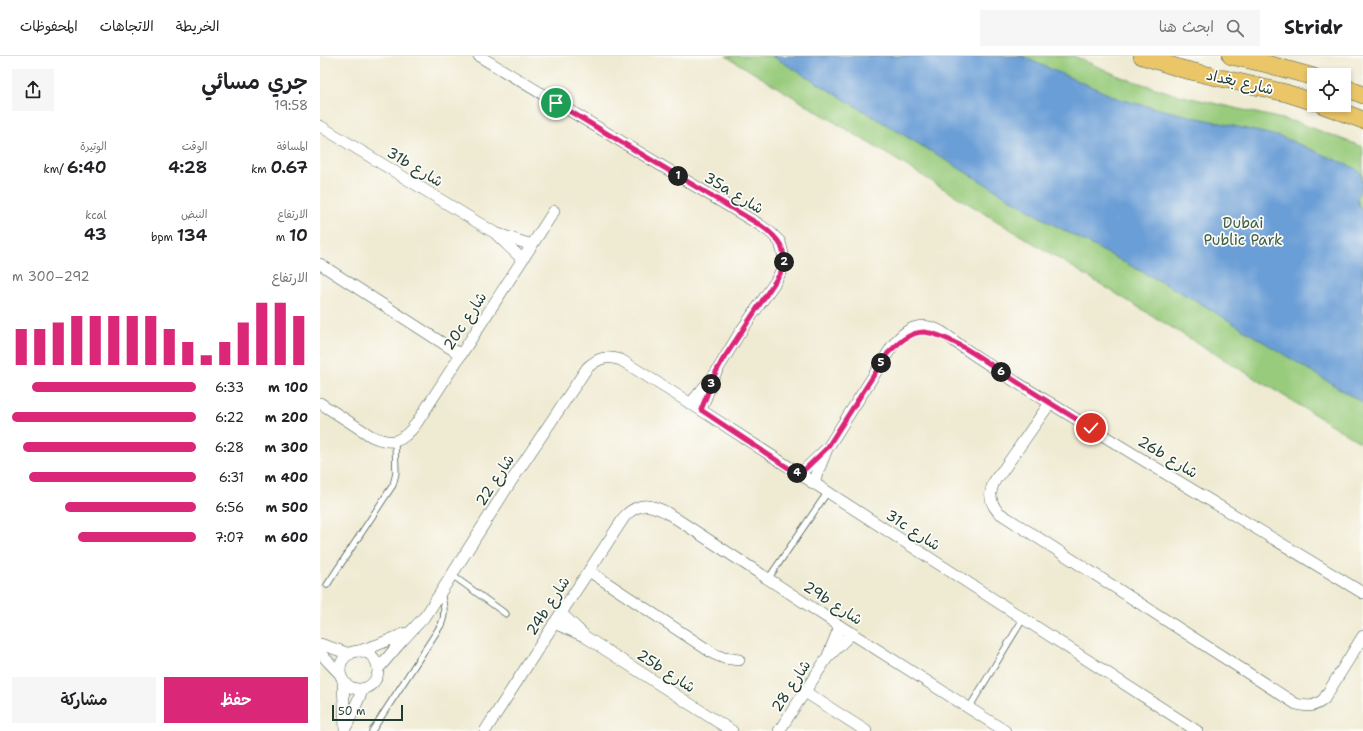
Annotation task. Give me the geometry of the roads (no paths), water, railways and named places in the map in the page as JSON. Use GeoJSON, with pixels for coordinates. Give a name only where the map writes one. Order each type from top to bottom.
{"type":"FeatureCollection","features":[{"type":"Feature","properties":{"kind":"main road","name":"شارع بغداد"},"geometry":{"type":"LineString","coordinates":[[1142,56],[1182,69],[1286,93],[1307,100]]}},
{"type":"Feature","properties":{"kind":"main road","name":"شارع بغداد"},"geometry":{"type":"LineString","coordinates":[[1231,56],[1307,75]]}},
{"type":"Feature","properties":{"kind":"main road"},"geometry":{"type":"LineString","coordinates":[[1351,90],[1363,94]]}},
{"type":"Feature","properties":{"kind":"main road"},"geometry":{"type":"LineString","coordinates":[[1342,112],[1363,120]]}},
{"type":"Feature","properties":{"kind":"street","name":"35a شارع"},"geometry":{"type":"LineString","coordinates":[[479,56],[760,225],[780,242],[784,258],[780,274],[739,334],[715,374],[690,404]]}},
{"type":"Feature","properties":{"kind":"street","name":"31b شارع"},"geometry":{"type":"LineString","coordinates":[[320,126],[495,233],[522,259]]}},
{"type":"Feature","properties":{"kind":"street","name":"20c شارع"},"geometry":{"type":"LineString","coordinates":[[395,442],[403,439],[412,429],[554,211]]}},
{"type":"Feature","properties":{"kind":"street","name":"31b شارع"},"geometry":{"type":"LineString","coordinates":[[495,233],[532,245]]}},
{"type":"Feature","properties":{"kind":"street"},"geometry":{"type":"LineString","coordinates":[[320,264],[461,355]]}},
{"type":"Feature","properties":{"kind":"street","name":"26b شارع"},"geometry":{"type":"LineString","coordinates":[[813,484],[827,448],[897,339],[904,332],[913,327],[925,326],[934,328],[1050,403],[1363,593]]}},
{"type":"Feature","properties":{"kind":"street","name":"31c شارع"},"geometry":{"type":"LineString","coordinates":[[611,357],[621,360],[701,410],[799,475],[1197,731]]}},
{"type":"Feature","properties":{"kind":"street","name":"شارع 22"},"geometry":{"type":"LineString","coordinates":[[378,669],[421,621],[441,593],[510,483],[587,368],[595,361],[611,357]]}},
{"type":"Feature","properties":{"kind":"street","name":"35a شارع"},"geometry":{"type":"LineString","coordinates":[[701,410],[715,374]]}},
{"type":"Feature","properties":{"kind":"street"},"geometry":{"type":"LineString","coordinates":[[320,403],[371,436],[387,442],[395,442]]}},
{"type":"Feature","properties":{"kind":"street"},"geometry":{"type":"LineString","coordinates":[[1050,403],[993,482],[990,494],[991,501],[998,512],[1296,704],[1311,706],[1324,700],[1363,636]]}},
{"type":"Feature","properties":{"kind":"street","name":"26b شارع"},"geometry":{"type":"LineString","coordinates":[[799,475],[827,448]]}},
{"type":"Feature","properties":{"kind":"street","name":"29b شارع"},"geometry":{"type":"LineString","coordinates":[[644,505],[660,508],[840,626],[1005,731]]}},
{"type":"Feature","properties":{"kind":"street","name":"24b شارع"},"geometry":{"type":"LineString","coordinates":[[485,731],[554,623],[626,516],[631,510],[644,505]]}},
{"type":"Feature","properties":{"kind":"street"},"geometry":{"type":"LineString","coordinates":[[589,571],[714,654],[724,658],[740,660]]}},
{"type":"Feature","properties":{"kind":"street","name":"25b شارع"},"geometry":{"type":"LineString","coordinates":[[561,613],[584,636]]}},
{"type":"Feature","properties":{"kind":"street","name":"25b شارع"},"geometry":{"type":"LineString","coordinates":[[554,623],[584,636],[732,731]]}},
{"type":"Feature","properties":{"kind":"street","name":"شارع 28"},"geometry":{"type":"LineString","coordinates":[[779,731],[827,658],[840,626]]}},
{"type":"Feature","properties":{"kind":"street","name":"شارع 22"},"geometry":{"type":"LineString","coordinates":[[354,652],[389,641],[412,630]]}},
{"type":"Feature","properties":{"kind":"street","name":"شارع 28"},"geometry":{"type":"LineString","coordinates":[[827,658],[852,633]]}},
{"type":"Feature","properties":{"kind":"street"},"geometry":{"type":"LineString","coordinates":[[320,644],[354,652],[366,653],[372,656],[376,662],[378,674],[373,684],[363,689],[356,689],[349,686],[320,653]]}},
{"type":"Feature","properties":{"kind":"street"},"geometry":{"type":"LineString","coordinates":[[345,730],[341,664],[343,660],[354,652]]}},
{"type":"Feature","properties":{"kind":"street"},"geometry":{"type":"LineString","coordinates":[[345,730],[363,689]]}},
{"type":"Feature","properties":{"kind":"street"},"geometry":{"type":"LineString","coordinates":[[805,692],[853,728],[866,731]]}},
{"type":"Feature","properties":{"kind":"lane"},"geometry":{"type":"LineString","coordinates":[[327,585],[392,485],[396,473],[395,442]]}},
{"type":"Feature","properties":{"kind":"lane"},"geometry":{"type":"LineString","coordinates":[[768,579],[827,493]]}},
{"type":"Feature","properties":{"kind":"lane"},"geometry":{"type":"LineString","coordinates":[[452,576],[506,614]]}},
{"type":"Feature","properties":{"kind":"lane"},"geometry":{"type":"LineString","coordinates":[[372,731],[441,625],[445,616],[441,593]]}},
{"type":"Feature","properties":{"kind":"lane"},"geometry":{"type":"LineString","coordinates":[[969,708],[1023,619]]}},
{"type":"Feature","properties":{"kind":"water","name":"Dubai Public Park"},"geometry":{"type":"Polygon","coordinates":[[[772,56],[1021,56],[1122,100],[1282,137],[1355,168],[1362,174],[1362,185],[1357,198],[1359,206],[1363,209],[1363,403],[1195,300],[1052,224],[772,56]]]}}]}
